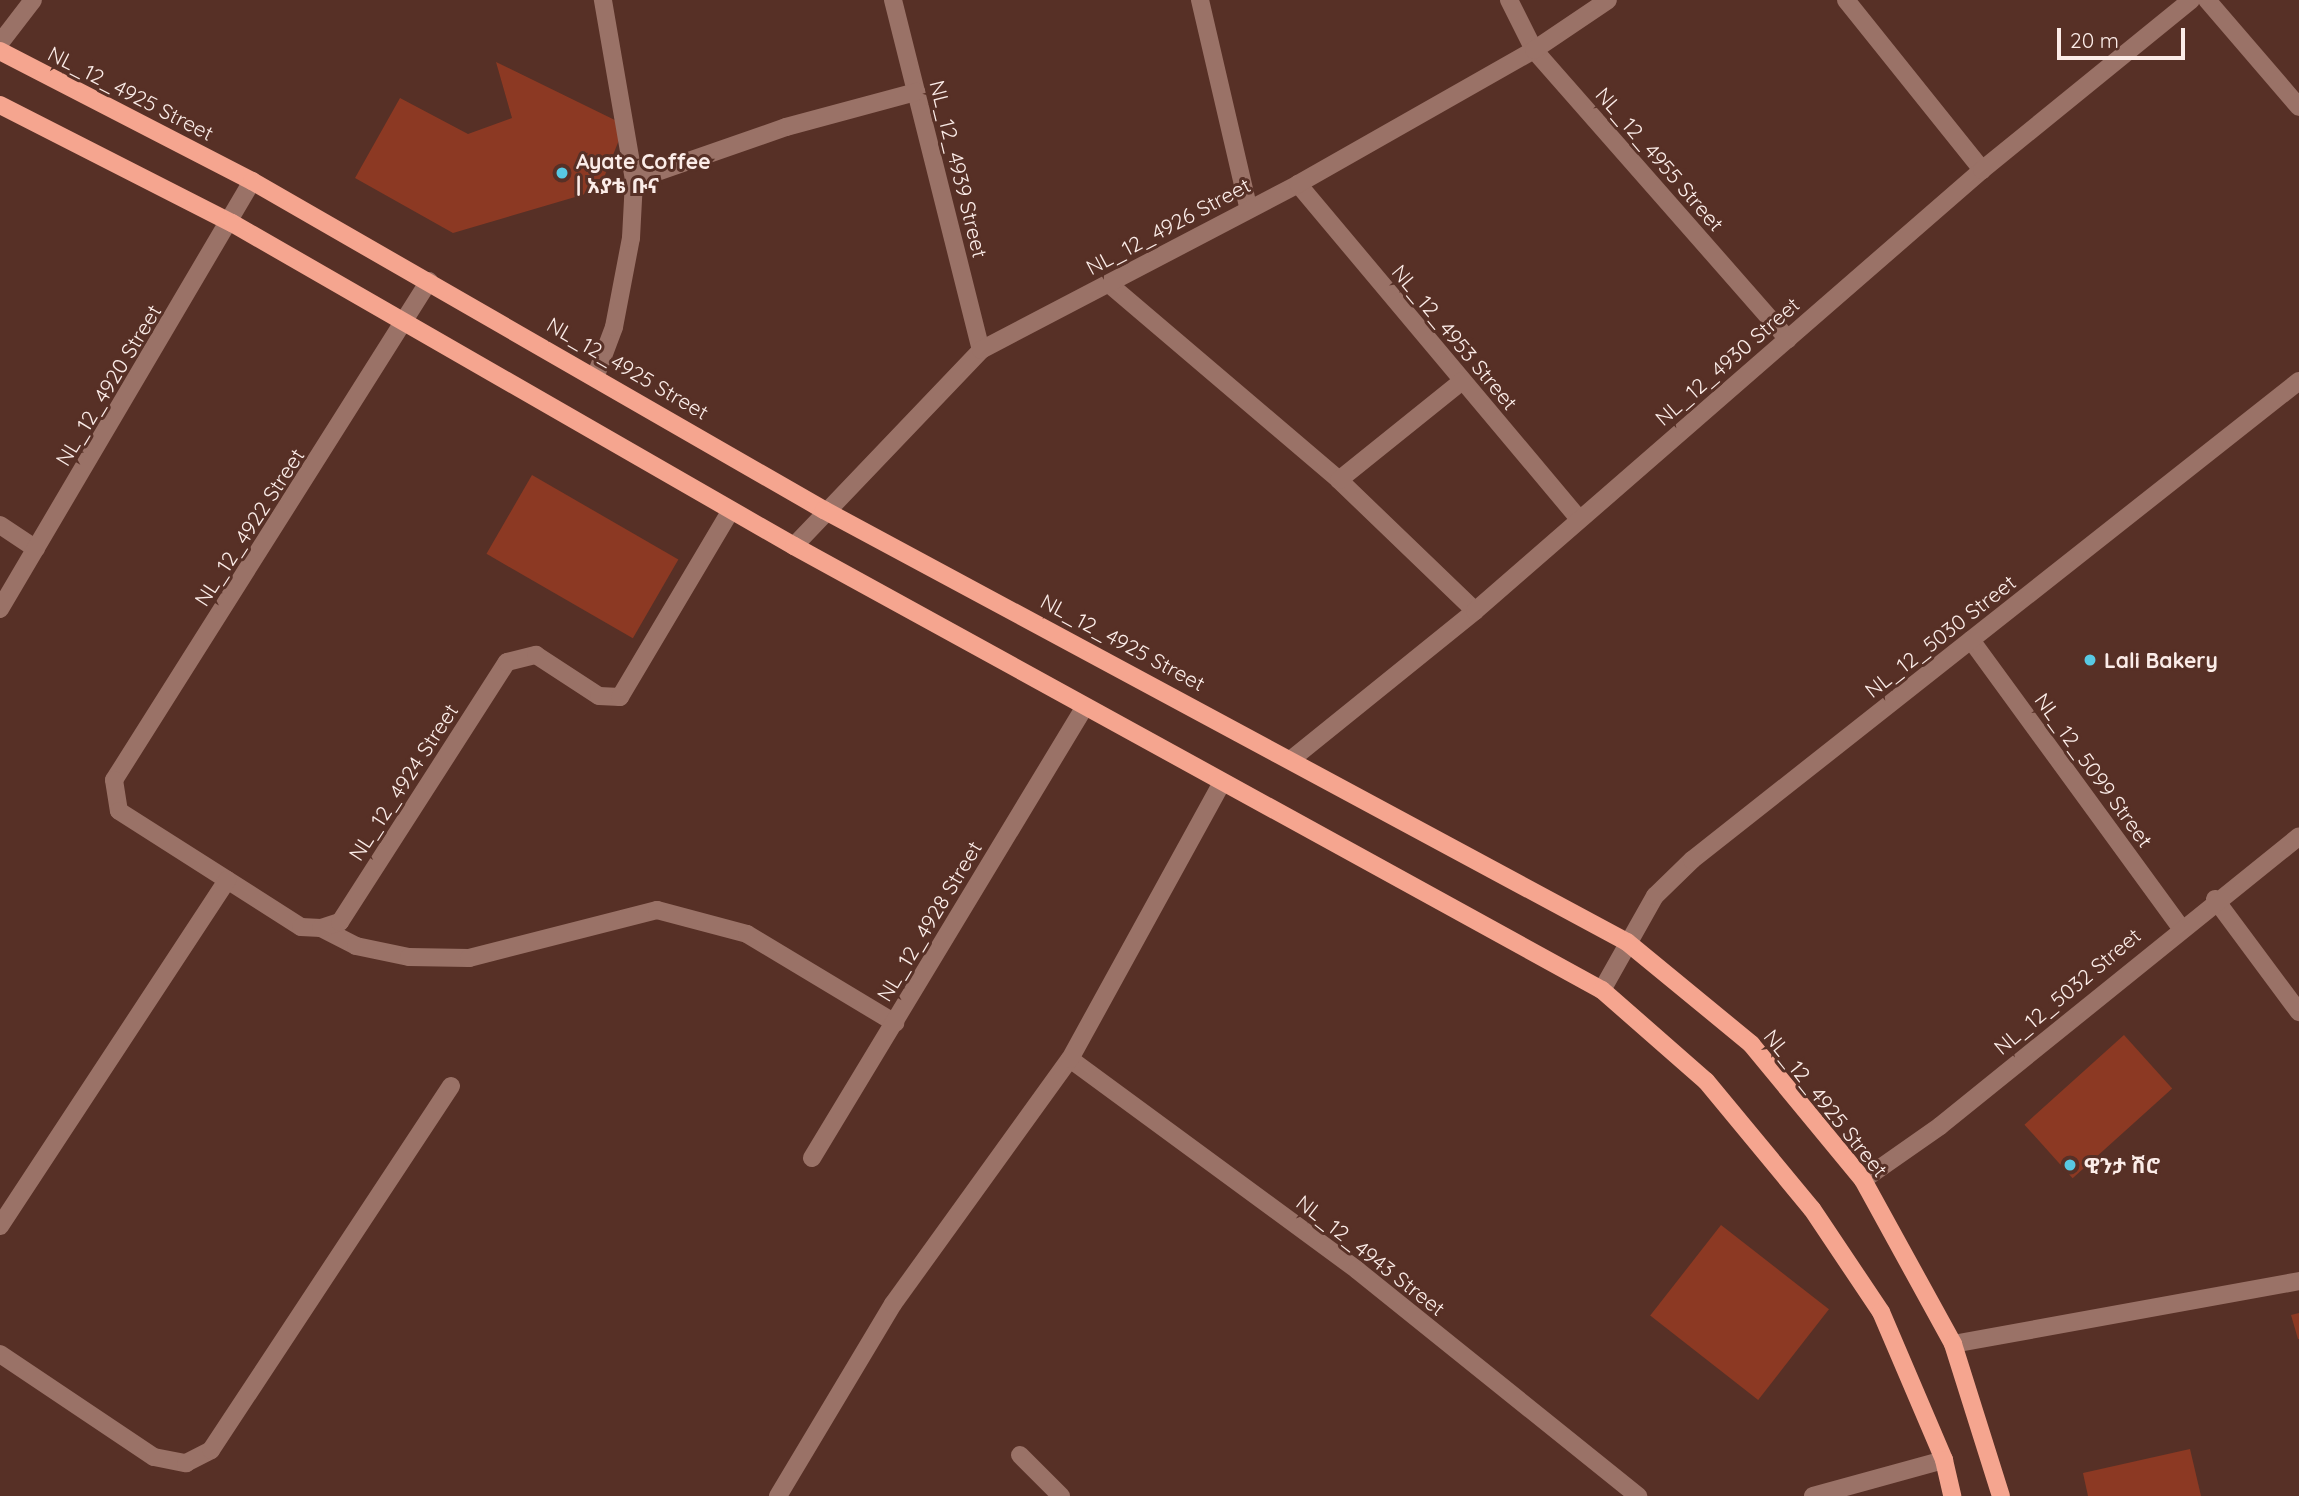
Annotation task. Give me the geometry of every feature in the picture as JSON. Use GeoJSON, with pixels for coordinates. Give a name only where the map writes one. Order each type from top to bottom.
{"type":"FeatureCollection","features":[{"type":"Feature","properties":{"kind":"main road","name":"NL_12_4925 Street"},"geometry":{"type":"LineString","coordinates":[[0,51],[251,181],[596,375],[824,510],[1293,758],[1627,942],[1751,1044],[1863,1180],[1953,1344],[2001,1496]]}},
{"type":"Feature","properties":{"kind":"main road"},"geometry":{"type":"LineString","coordinates":[[0,105],[232,223],[408,321],[794,546],[1084,708],[1602,990],[1706,1082],[1812,1209],[1881,1312],[1944,1460],[1952,1496]]}},
{"type":"Feature","properties":{"kind":"street"},"geometry":{"type":"LineString","coordinates":[[0,43],[33,0]]}},
{"type":"Feature","properties":{"kind":"street"},"geometry":{"type":"LineString","coordinates":[[596,375],[614,327],[631,238],[634,180],[603,0]]}},
{"type":"Feature","properties":{"kind":"street","name":"NL_12_4939 Street"},"geometry":{"type":"LineString","coordinates":[[893,0],[981,350]]}},
{"type":"Feature","properties":{"kind":"street"},"geometry":{"type":"LineString","coordinates":[[1200,0],[1248,207]]}},
{"type":"Feature","properties":{"kind":"street","name":"NL_12_4955 Street"},"geometry":{"type":"LineString","coordinates":[[1509,0],[1534,50],[1788,340]]}},
{"type":"Feature","properties":{"kind":"street","name":"NL_12_4926 Street"},"geometry":{"type":"LineString","coordinates":[[794,546],[824,510],[981,350],[1109,284],[1248,207],[1298,184],[1534,50],[1608,0]]}},
{"type":"Feature","properties":{"kind":"street"},"geometry":{"type":"LineString","coordinates":[[1846,0],[1982,170]]}},
{"type":"Feature","properties":{"kind":"street","name":"NL_12_4930 Street"},"geometry":{"type":"LineString","coordinates":[[1293,758],[1475,611],[1578,517],[1788,340],[1982,170],[2191,0]]}},
{"type":"Feature","properties":{"kind":"street"},"geometry":{"type":"LineString","coordinates":[[2207,0],[2299,107]]}},
{"type":"Feature","properties":{"kind":"street"},"geometry":{"type":"LineString","coordinates":[[634,180],[786,127],[916,92]]}},
{"type":"Feature","properties":{"kind":"street","name":"NL_12_4920 Street"},"geometry":{"type":"LineString","coordinates":[[0,609],[232,223],[251,181]]}},
{"type":"Feature","properties":{"kind":"street","name":"NL_12_4953 Street"},"geometry":{"type":"LineString","coordinates":[[1298,184],[1578,517]]}},
{"type":"Feature","properties":{"kind":"street","name":"NL_12_4922 Street"},"geometry":{"type":"LineString","coordinates":[[227,880],[119,811],[114,799],[114,780],[408,321],[429,281]]}},
{"type":"Feature","properties":{"kind":"street"},"geometry":{"type":"LineString","coordinates":[[1109,284],[1339,480],[1475,611]]}},
{"type":"Feature","properties":{"kind":"street"},"geometry":{"type":"LineString","coordinates":[[1339,480],[1462,381]]}},
{"type":"Feature","properties":{"kind":"street","name":"NL_12_5030 Street"},"geometry":{"type":"LineString","coordinates":[[1602,990],[1654,896],[1692,860],[2299,381]]}},
{"type":"Feature","properties":{"kind":"street","name":"NL_12_4924 Street"},"geometry":{"type":"LineString","coordinates":[[321,928],[340,922],[508,662],[520,655],[536,655],[599,696],[620,697],[731,510]]}},
{"type":"Feature","properties":{"kind":"street"},"geometry":{"type":"LineString","coordinates":[[0,525],[36,549]]}},
{"type":"Feature","properties":{"kind":"street","name":"NL_12_5099 Street"},"geometry":{"type":"LineString","coordinates":[[1971,640],[2180,927]]}},
{"type":"Feature","properties":{"kind":"street","name":"NL_12_4928 Street"},"geometry":{"type":"LineString","coordinates":[[812,1158],[1084,708]]}},
{"type":"Feature","properties":{"kind":"street"},"geometry":{"type":"LineString","coordinates":[[778,1496],[893,1304],[1070,1059],[1222,782]]}},
{"type":"Feature","properties":{"kind":"street","name":"NL_12_5032 Street"},"geometry":{"type":"LineString","coordinates":[[1863,1180],[1940,1126],[2180,927],[2299,836]]}},
{"type":"Feature","properties":{"kind":"street"},"geometry":{"type":"LineString","coordinates":[[0,1226],[227,880],[301,927],[321,928],[356,946],[409,957],[469,958],[657,910],[747,934],[895,1023]]}},
{"type":"Feature","properties":{"kind":"street"},"geometry":{"type":"LineString","coordinates":[[2215,899],[2299,1012]]}},
{"type":"Feature","properties":{"kind":"street","name":"NL_12_4943 Street"},"geometry":{"type":"LineString","coordinates":[[1070,1059],[1357,1270],[1638,1496]]}},
{"type":"Feature","properties":{"kind":"street"},"geometry":{"type":"LineString","coordinates":[[0,1354],[154,1457],[186,1463],[211,1450],[451,1086]]}},
{"type":"Feature","properties":{"kind":"street"},"geometry":{"type":"LineString","coordinates":[[1953,1344],[2299,1281]]}},
{"type":"Feature","properties":{"kind":"street"},"geometry":{"type":"LineString","coordinates":[[1020,1455],[1061,1496]]}},
{"type":"Feature","properties":{"kind":"street"},"geometry":{"type":"LineString","coordinates":[[1813,1496],[1944,1460]]}},
{"type":"Feature","properties":{"kind":"building"},"geometry":{"type":"Polygon","coordinates":[[[496,62],[625,125],[599,190],[453,233],[355,178],[400,98],[468,134],[512,118],[496,62]]]}},
{"type":"Feature","properties":{"kind":"building"},"geometry":{"type":"Polygon","coordinates":[[[532,475],[678,560],[633,638],[487,554],[532,475]]]}},
{"type":"Feature","properties":{"kind":"building"},"geometry":{"type":"Polygon","coordinates":[[[2124,1035],[2172,1089],[2073,1178],[2024,1125],[2124,1035]]]}},
{"type":"Feature","properties":{"kind":"building"},"geometry":{"type":"Polygon","coordinates":[[[1721,1225],[1829,1309],[1758,1400],[1650,1316],[1721,1225]]]}},
{"type":"Feature","properties":{"kind":"building"},"geometry":{"type":"Polygon","coordinates":[[[2299,1313],[2299,1339],[2298,1339],[2291,1315],[2299,1313]]]}},
{"type":"Feature","properties":{"kind":"building"},"geometry":{"type":"Polygon","coordinates":[[[2190,1449],[2201,1496],[2088,1496],[2083,1473],[2190,1449]]]}},
{"type":"Feature","properties":{"kind":"place","name":"Ayate Coffee | አያቴ ቡና"},"geometry":{"type":"Point","coordinates":[562,173]}},
{"type":"Feature","properties":{"kind":"place","name":"Lali Bakery"},"geometry":{"type":"Point","coordinates":[2090,660]}},
{"type":"Feature","properties":{"kind":"place","name":"ዊንታ ሽሮ"},"geometry":{"type":"Point","coordinates":[2070,1165]}}]}
